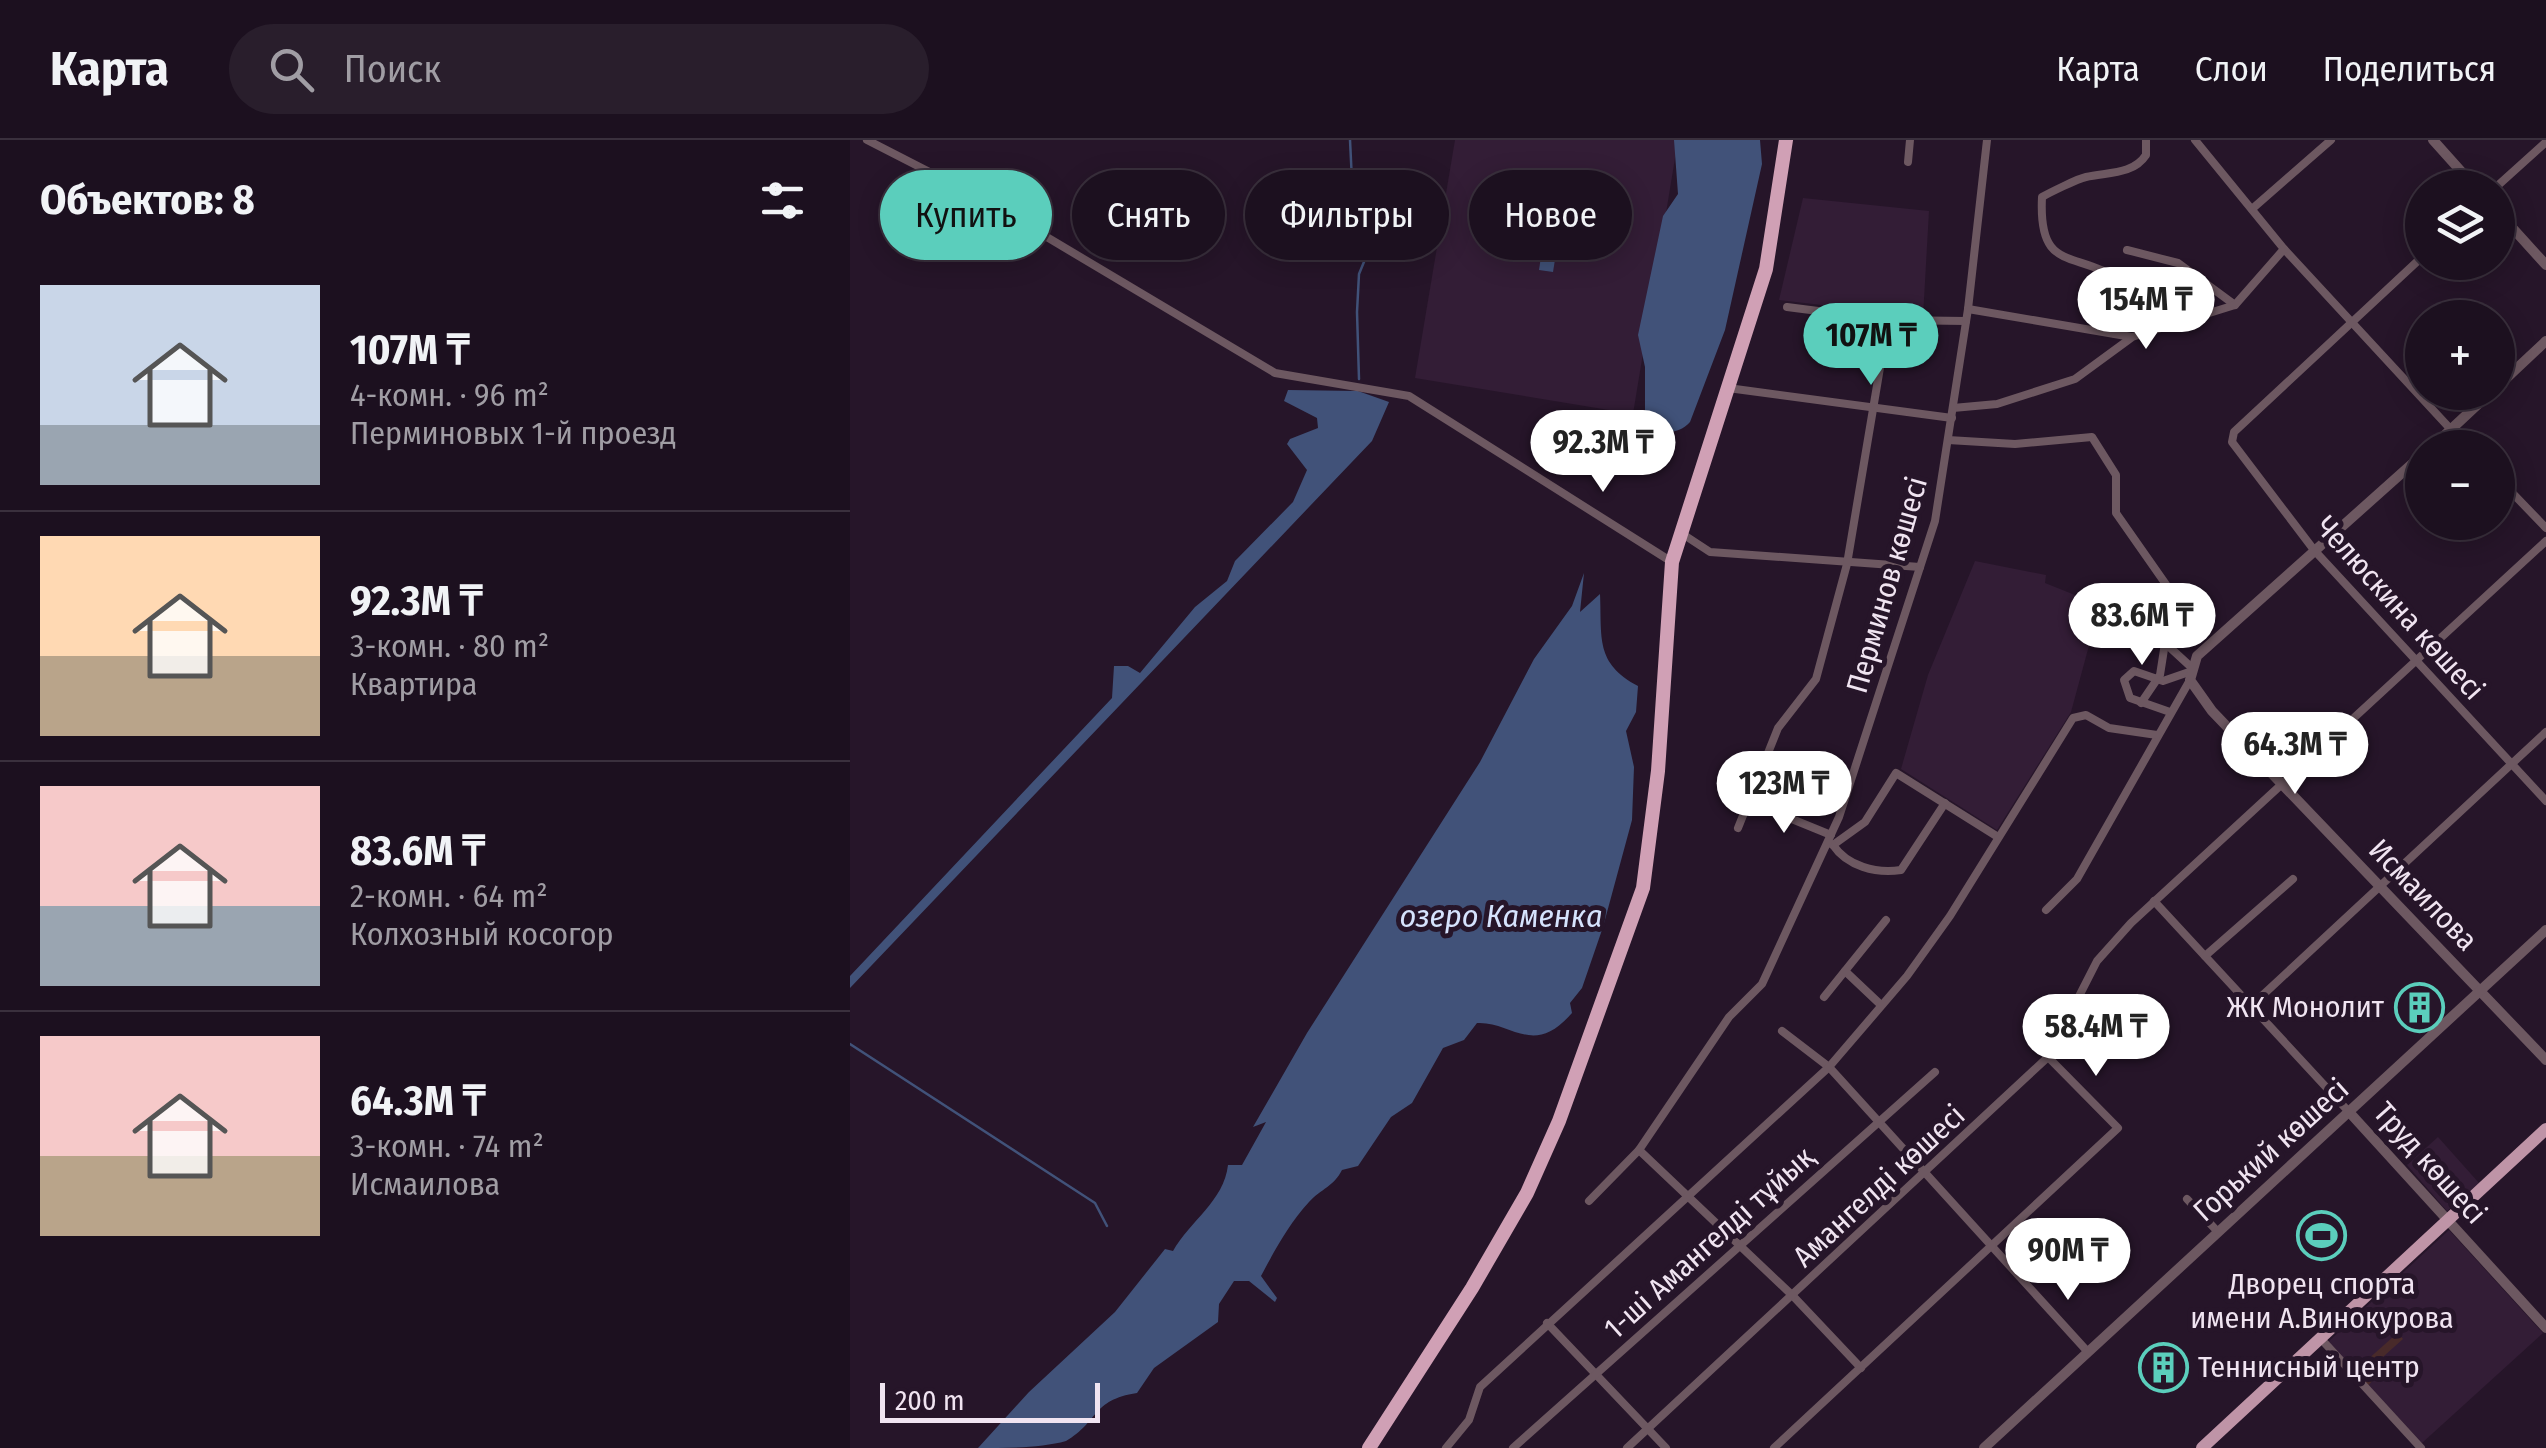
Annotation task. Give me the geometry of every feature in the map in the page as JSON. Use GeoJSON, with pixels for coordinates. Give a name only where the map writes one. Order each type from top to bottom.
{"type":"FeatureCollection","features":[{"type":"Feature","properties":{"kind":"highway"},"geometry":{"type":"LineString","coordinates":[[1369,1448],[1472,1288],[1526,1193],[1559,1121],[1643,888],[1658,772],[1672,562],[1770,254],[1786,140]]}},
{"type":"Feature","properties":{"kind":"main road"},"geometry":{"type":"LineString","coordinates":[[2202,1448],[2546,1129]]}},
{"type":"Feature","properties":{"kind":"street"},"geometry":{"type":"LineString","coordinates":[[866,140],[988,202],[1274,373],[1410,396],[1672,562]]}},
{"type":"Feature","properties":{"kind":"street"},"geometry":{"type":"LineString","coordinates":[[1908,162],[1910,140]]}},
{"type":"Feature","properties":{"kind":"street","name":"Перминов көшесі"},"geometry":{"type":"LineString","coordinates":[[1589,1201],[1638,1150],[1724,1023],[1762,984],[1831,841],[1934,521],[1968,309],[1986,140]]}},
{"type":"Feature","properties":{"kind":"street"},"geometry":{"type":"LineString","coordinates":[[2115,334],[2127,298],[2126,285],[2047,246],[2041,229],[2042,197],[2061,192],[2082,178],[2133,168],[2145,158],[2146,140]]}},
{"type":"Feature","properties":{"kind":"street"},"geometry":{"type":"LineString","coordinates":[[2195,140],[2284,249],[2451,430],[2472,410]]}},
{"type":"Feature","properties":{"kind":"street"},"geometry":{"type":"LineString","coordinates":[[2252,210],[2331,140]]}},
{"type":"Feature","properties":{"kind":"street"},"geometry":{"type":"LineString","coordinates":[[2432,140],[2460,170]]}},
{"type":"Feature","properties":{"kind":"street"},"geometry":{"type":"LineString","coordinates":[[2515,170],[2546,142]]}},
{"type":"Feature","properties":{"kind":"street"},"geometry":{"type":"LineString","coordinates":[[2515,231],[2546,265]]}},
{"type":"Feature","properties":{"kind":"street"},"geometry":{"type":"LineString","coordinates":[[1728,388],[1876,408],[1953,413],[1997,404],[2075,379],[2132,337],[2236,304],[2284,249]]}},
{"type":"Feature","properties":{"kind":"street"},"geometry":{"type":"LineString","coordinates":[[2127,250],[2178,264],[2236,304]]}},
{"type":"Feature","properties":{"kind":"street"},"geometry":{"type":"LineString","coordinates":[[2354,323],[2405,274]]}},
{"type":"Feature","properties":{"kind":"street"},"geometry":{"type":"LineString","coordinates":[[1787,308],[1888,320],[1966,321]]}},
{"type":"Feature","properties":{"kind":"street"},"geometry":{"type":"LineString","coordinates":[[1968,309],[2132,337]]}},
{"type":"Feature","properties":{"kind":"street"},"geometry":{"type":"LineString","coordinates":[[1738,828],[1778,728],[1814,686],[1847,564],[1888,320]]}},
{"type":"Feature","properties":{"kind":"street","name":"Челюскина көшесі"},"geometry":{"type":"LineString","coordinates":[[2354,323],[2232,437],[2233,447],[2314,550],[2546,801]]}},
{"type":"Feature","properties":{"kind":"street"},"geometry":{"type":"LineString","coordinates":[[2515,370],[2546,341]]}},
{"type":"Feature","properties":{"kind":"street"},"geometry":{"type":"LineString","coordinates":[[1948,440],[2015,444],[2090,436],[2116,475],[2116,513],[2172,593],[2157,680],[2141,703]]}},
{"type":"Feature","properties":{"kind":"street"},"geometry":{"type":"LineString","coordinates":[[2046,910],[2078,879],[2170,712],[2196,656],[2405,469]]}},
{"type":"Feature","properties":{"kind":"street"},"geometry":{"type":"LineString","coordinates":[[2515,496],[2546,528]]}},
{"type":"Feature","properties":{"kind":"street"},"geometry":{"type":"LineString","coordinates":[[1680,532],[1710,552],[1920,567]]}},
{"type":"Feature","properties":{"kind":"street","name":"Амангелді көшесі"},"geometry":{"type":"LineString","coordinates":[[1627,1448],[1927,1174],[2048,1057],[2097,961],[2154,901],[2546,541]]}},
{"type":"Feature","properties":{"kind":"street"},"geometry":{"type":"LineString","coordinates":[[2165,643],[2190,673]]}},
{"type":"Feature","properties":{"kind":"street"},"geometry":{"type":"LineString","coordinates":[[2170,712],[2141,703],[2124,691],[2126,676],[2140,672],[2157,680],[2190,673]]}},
{"type":"Feature","properties":{"kind":"street","name":"Исмаилова"},"geometry":{"type":"LineString","coordinates":[[2190,673],[2200,698],[2546,1060]]}},
{"type":"Feature","properties":{"kind":"street","name":"1-ші Амангелді тұйық"},"geometry":{"type":"LineString","coordinates":[[1547,1324],[1830,1067],[1950,916],[2076,716],[2089,716],[2109,728],[2157,735]]}},
{"type":"Feature","properties":{"kind":"street"},"geometry":{"type":"LineString","coordinates":[[2251,1006],[2546,732]]}},
{"type":"Feature","properties":{"kind":"street"},"geometry":{"type":"LineString","coordinates":[[1831,841],[1865,822],[1896,773],[1998,837]]}},
{"type":"Feature","properties":{"kind":"street"},"geometry":{"type":"LineString","coordinates":[[1750,802],[1831,841],[1841,856],[1860,866],[1901,870],[1945,804]]}},
{"type":"Feature","properties":{"kind":"street"},"geometry":{"type":"LineString","coordinates":[[2205,956],[2293,879]]}},
{"type":"Feature","properties":{"kind":"street","name":"Труд көшесі"},"geometry":{"type":"LineString","coordinates":[[2154,901],[2546,1328]]}},
{"type":"Feature","properties":{"kind":"street"},"geometry":{"type":"LineString","coordinates":[[1824,997],[1886,920]]}},
{"type":"Feature","properties":{"kind":"street","name":"Горький көшесі"},"geometry":{"type":"LineString","coordinates":[[1984,1448],[2546,930]]}},
{"type":"Feature","properties":{"kind":"street"},"geometry":{"type":"LineString","coordinates":[[1844,972],[1881,1005]]}},
{"type":"Feature","properties":{"kind":"street"},"geometry":{"type":"LineString","coordinates":[[1782,1031],[1830,1067],[2087,1351]]}},
{"type":"Feature","properties":{"kind":"street"},"geometry":{"type":"LineString","coordinates":[[1774,1448],[2118,1128],[2048,1057]]}},
{"type":"Feature","properties":{"kind":"street","name":"1-ші Амангелді тұйық"},"geometry":{"type":"LineString","coordinates":[[1513,1448],[1935,1072]]}},
{"type":"Feature","properties":{"kind":"street"},"geometry":{"type":"LineString","coordinates":[[1638,1150],[1793,1296],[1861,1368]]}},
{"type":"Feature","properties":{"kind":"street"},"geometry":{"type":"LineString","coordinates":[[2187,1199],[2218,1232]]}},
{"type":"Feature","properties":{"kind":"street"},"geometry":{"type":"LineString","coordinates":[[1446,1448],[1468,1420],[1480,1387],[1547,1324],[1666,1448]]}},
{"type":"Feature","properties":{"kind":"street"},"geometry":{"type":"LineString","coordinates":[[2322,1340],[2421,1448]]}},
{"type":"Feature","properties":{"kind":"shaded area"},"geometry":{"type":"Polygon","coordinates":[[[1455,140],[1678,140],[1633,414],[1415,378],[1435,260],[1449,260],[1449,176],[1455,140]]]}},
{"type":"Feature","properties":{"kind":"shaded area"},"geometry":{"type":"Polygon","coordinates":[[[1803,198],[1929,211],[1923,317],[1779,300],[1803,198]]]}},
{"type":"Feature","properties":{"kind":"shaded area"},"geometry":{"type":"Polygon","coordinates":[[[1975,561],[2046,575],[2045,583],[2100,605],[2071,712],[1997,830],[1901,769],[1928,675],[1975,561]]]}},
{"type":"Feature","properties":{"kind":"shaded area"},"geometry":{"type":"Polygon","coordinates":[[[2438,1137],[2479,1183],[2447,1211],[2407,1165],[2438,1137]]]}},
{"type":"Feature","properties":{"kind":"shaded area"},"geometry":{"type":"Polygon","coordinates":[[[2449,1230],[2543,1333],[2422,1443],[2328,1342],[2449,1230]]]}},
{"type":"Feature","properties":{"kind":"shaded area"},"geometry":{"type":"Polygon","coordinates":[[[2376,1307],[2403,1339],[2365,1373],[2372,1381],[2368,1386],[2357,1369],[2393,1337],[2385,1323],[2368,1313],[2376,1307]]]}},
{"type":"Feature","properties":{"kind":"water"},"geometry":{"type":"Polygon","coordinates":[[[1674,140],[1760,140],[1762,164],[1725,330],[1690,422],[1667,432],[1645,420],[1645,367],[1638,335],[1663,216],[1678,194],[1674,140]]]}},
{"type":"Feature","properties":{"kind":"water"},"geometry":{"type":"Polygon","coordinates":[[[1540,260],[1555,260],[1553,272],[1539,270],[1540,260]]]}},
{"type":"Feature","properties":{"kind":"water"},"geometry":{"type":"Polygon","coordinates":[[[1288,390],[1358,391],[1389,402],[1372,441],[850,988],[850,976],[1112,698],[1114,666],[1128,666],[1140,673],[1195,607],[1227,581],[1235,561],[1293,502],[1307,470],[1287,444],[1290,439],[1318,428],[1317,418],[1284,401],[1288,390]]]}},
{"type":"Feature","properties":{"kind":"water","name":"озеро Каменка"},"geometry":{"type":"Polygon","coordinates":[[[1584,573],[1580,612],[1600,594],[1602,636],[1608,658],[1614,668],[1638,686],[1636,712],[1626,731],[1634,767],[1632,820],[1603,927],[1582,988],[1570,1003],[1572,1013],[1546,1033],[1534,1035],[1477,1023],[1464,1040],[1443,1048],[1412,1103],[1391,1117],[1358,1166],[1342,1170],[1288,1229],[1261,1276],[1277,1298],[1275,1302],[1249,1281],[1234,1281],[1219,1304],[1218,1322],[1154,1368],[1137,1393],[1103,1406],[1077,1434],[1066,1441],[1035,1446],[978,1448],[1029,1392],[1115,1312],[1165,1249],[1173,1251],[1213,1200],[1228,1165],[1242,1165],[1266,1122],[1253,1127],[1307,1033],[1480,762],[1534,659],[1572,606],[1584,573]]]}},
{"type":"Feature","properties":{"kind":"waterway"},"geometry":{"type":"LineString","coordinates":[[1350,140],[1352,181],[1366,257],[1359,274],[1359,379]]}},
{"type":"Feature","properties":{"kind":"waterway"},"geometry":{"type":"LineString","coordinates":[[850,1044],[1095,1203],[1107,1226]]}},
{"type":"Feature","properties":{"kind":"place","name":"ЖК Монолит"},"geometry":{"type":"Point","coordinates":[2419,1007]}},
{"type":"Feature","properties":{"kind":"place","name":"Дворец спорта имени А.Винокурова"},"geometry":{"type":"Point","coordinates":[2322,1235]}},
{"type":"Feature","properties":{"kind":"place","name":"Теннисный центр"},"geometry":{"type":"Point","coordinates":[2163,1367]}}]}
